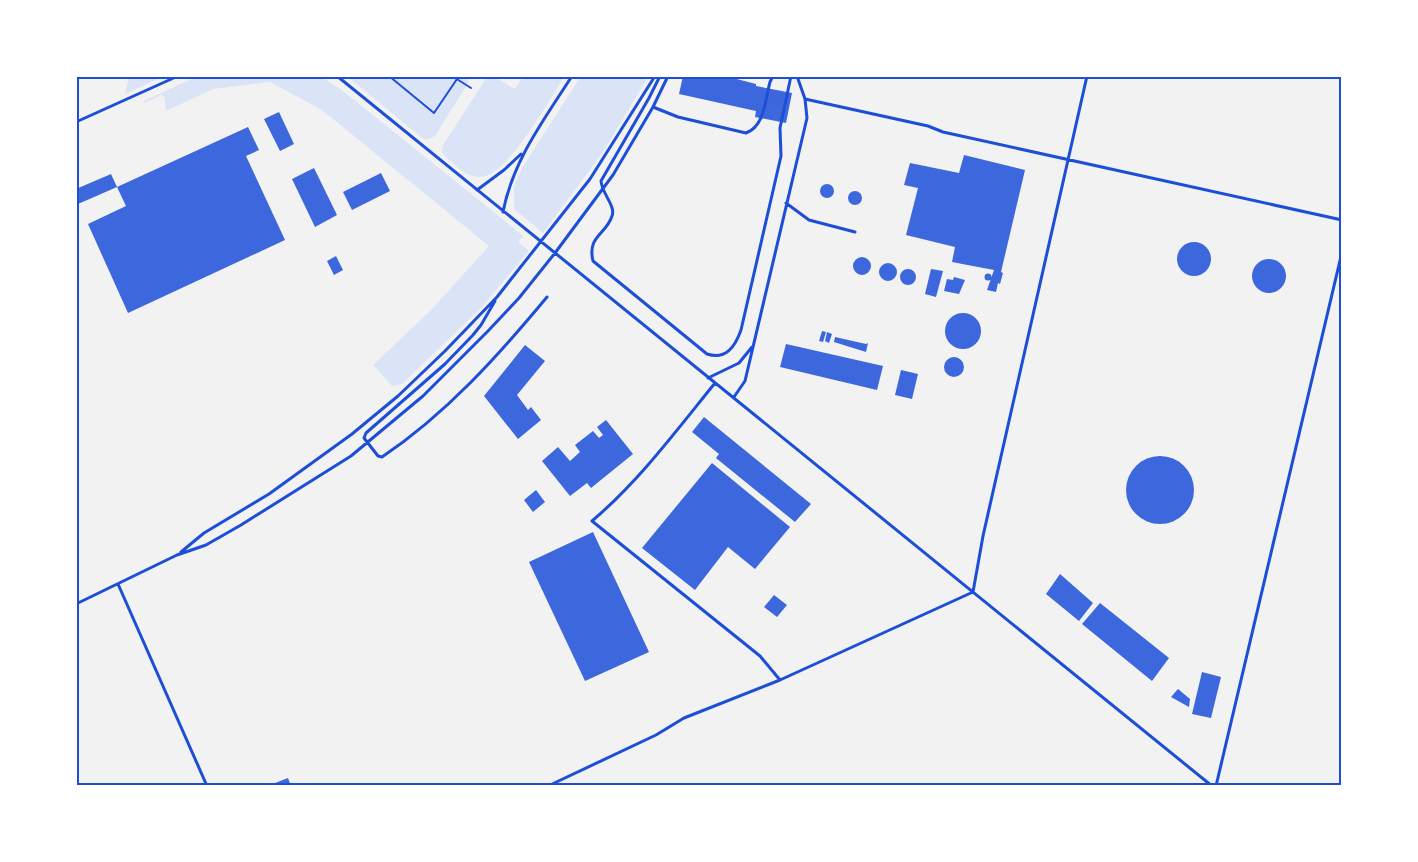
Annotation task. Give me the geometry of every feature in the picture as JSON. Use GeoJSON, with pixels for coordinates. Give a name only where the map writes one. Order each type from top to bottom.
{"type":"FeatureCollection","features":[{"type":"Feature","properties":{"kind":"lane"},"geometry":{"type":"LineString","coordinates":[[76,123],[178,76]]}},
{"type":"Feature","properties":{"kind":"lane"},"geometry":{"type":"LineString","coordinates":[[336,76],[1214,786],[1341,252]]}},
{"type":"Feature","properties":{"kind":"lane"},"geometry":{"type":"LineString","coordinates":[[503,212],[511,181],[524,150],[572,76]]}},
{"type":"Feature","properties":{"kind":"lane"},"geometry":{"type":"LineString","coordinates":[[657,76],[638,119],[601,181],[602,190],[613,207],[613,216],[594,241],[591,248],[593,261],[707,354],[720,356],[736,344],[741,330],[780,156],[780,128],[791,76]]}},
{"type":"Feature","properties":{"kind":"lane"},"geometry":{"type":"LineString","coordinates":[[177,555],[204,533],[269,494],[360,427],[417,378],[497,297],[541,243],[596,170],[657,76]]}},
{"type":"Feature","properties":{"kind":"lane"},"geometry":{"type":"LineString","coordinates":[[76,604],[177,555],[206,545],[241,525],[329,471],[368,443],[423,396],[519,298],[555,253],[602,190],[653,107],[668,76]]}},
{"type":"Feature","properties":{"kind":"lane"},"geometry":{"type":"LineString","coordinates":[[653,107],[678,117],[746,133],[752,131],[760,123],[773,76]]}},
{"type":"Feature","properties":{"kind":"lane"},"geometry":{"type":"LineString","coordinates":[[734,398],[746,381],[807,118],[805,99],[797,76]]}},
{"type":"Feature","properties":{"kind":"lane"},"geometry":{"type":"LineString","coordinates":[[973,592],[983,536],[1087,76]]}},
{"type":"Feature","properties":{"kind":"lane"},"geometry":{"type":"LineString","coordinates":[[805,99],[928,126],[943,132],[1341,220]]}},
{"type":"Feature","properties":{"kind":"lane"},"geometry":{"type":"LineString","coordinates":[[477,190],[504,170],[524,150]]}},
{"type":"Feature","properties":{"kind":"lane"},"geometry":{"type":"LineString","coordinates":[[786,204],[809,220],[855,232]]}},
{"type":"Feature","properties":{"kind":"lane"},"geometry":{"type":"LineString","coordinates":[[497,297],[481,326],[473,335],[366,434],[364,438],[378,456],[382,457],[413,434],[481,373],[547,297]]}},
{"type":"Feature","properties":{"kind":"lane"},"geometry":{"type":"LineString","coordinates":[[708,378],[739,363],[754,343]]}},
{"type":"Feature","properties":{"kind":"lane"},"geometry":{"type":"LineString","coordinates":[[715,383],[643,471],[617,500],[592,521],[760,656],[780,680]]}},
{"type":"Feature","properties":{"kind":"lane"},"geometry":{"type":"LineString","coordinates":[[118,584],[207,786]]}},
{"type":"Feature","properties":{"kind":"lane"},"geometry":{"type":"LineString","coordinates":[[548,786],[656,735],[684,718],[780,680],[973,592]]}},
{"type":"Feature","properties":{"kind":"path"},"geometry":{"type":"LineString","coordinates":[[389,76],[434,114],[457,79]]}},
{"type":"Feature","properties":{"kind":"path"},"geometry":{"type":"LineString","coordinates":[[452,76],[471,88]]}},
{"type":"Feature","properties":{"kind":"shaded area"},"geometry":{"type":"Polygon","coordinates":[[[129,76],[162,77],[125,94],[129,76]]]}},
{"type":"Feature","properties":{"kind":"shaded area"},"geometry":{"type":"Polygon","coordinates":[[[198,76],[322,77],[343,91],[523,236],[518,242],[529,251],[480,309],[402,384],[392,386],[373,365],[431,310],[489,246],[322,110],[270,82],[213,89],[166,111],[164,96],[161,95],[145,103],[144,101],[198,76]]]}},
{"type":"Feature","properties":{"kind":"shaded area"},"geometry":{"type":"Polygon","coordinates":[[[468,76],[468,83],[435,136],[427,140],[348,77],[468,76]]]}},
{"type":"Feature","properties":{"kind":"shaded area"},"geometry":{"type":"Polygon","coordinates":[[[581,76],[648,77],[603,152],[543,233],[514,209],[514,186],[522,168],[581,76]]]}},
{"type":"Feature","properties":{"kind":"shaded area"},"geometry":{"type":"Polygon","coordinates":[[[487,77],[495,77],[515,89],[523,77],[564,77],[514,152],[490,174],[479,177],[464,172],[442,152],[443,145],[487,77]]]}},
{"type":"Feature","properties":{"kind":"building"},"geometry":{"type":"Polygon","coordinates":[[[683,76],[725,76],[756,84],[756,86],[792,93],[786,123],[755,117],[756,111],[679,94],[683,76]]]}},
{"type":"Feature","properties":{"kind":"building"},"geometry":{"type":"Polygon","coordinates":[[[279,112],[294,144],[280,151],[264,119],[279,112]]]}},
{"type":"Feature","properties":{"kind":"building"},"geometry":{"type":"Polygon","coordinates":[[[248,127],[259,150],[246,156],[285,240],[128,313],[88,224],[126,206],[117,187],[248,127]]]}},
{"type":"Feature","properties":{"kind":"building"},"geometry":{"type":"Polygon","coordinates":[[[964,155],[1025,170],[1001,272],[1003,273],[996,292],[987,290],[994,270],[952,262],[955,247],[906,235],[918,188],[904,185],[910,163],[959,173],[964,155]]]}},
{"type":"Feature","properties":{"kind":"building"},"geometry":{"type":"Polygon","coordinates":[[[314,168],[337,215],[315,227],[292,179],[314,168]]]}},
{"type":"Feature","properties":{"kind":"building"},"geometry":{"type":"Polygon","coordinates":[[[381,173],[390,191],[352,210],[343,192],[381,173]]]}},
{"type":"Feature","properties":{"kind":"building"},"geometry":{"type":"Polygon","coordinates":[[[111,174],[117,187],[78,204],[76,189],[111,174]]]}},
{"type":"Feature","properties":{"kind":"building"},"geometry":{"type":"Polygon","coordinates":[[[824,184],[830,184],[834,191],[830,198],[824,198],[820,194],[820,188],[824,184]]]}},
{"type":"Feature","properties":{"kind":"building"},"geometry":{"type":"Polygon","coordinates":[[[852,191],[858,191],[862,198],[858,205],[852,205],[848,201],[848,195],[852,191]]]}},
{"type":"Feature","properties":{"kind":"building"},"geometry":{"type":"Polygon","coordinates":[[[1194,242],[1206,247],[1211,259],[1206,271],[1194,276],[1182,271],[1177,259],[1182,247],[1194,242]]]}},
{"type":"Feature","properties":{"kind":"building"},"geometry":{"type":"Polygon","coordinates":[[[336,256],[343,270],[334,275],[327,261],[336,256]]]}},
{"type":"Feature","properties":{"kind":"building"},"geometry":{"type":"Polygon","coordinates":[[[858,257],[866,257],[871,262],[869,273],[858,275],[853,270],[853,262],[858,257]]]}},
{"type":"Feature","properties":{"kind":"building"},"geometry":{"type":"Polygon","coordinates":[[[1269,259],[1281,264],[1286,276],[1281,288],[1269,293],[1257,288],[1252,276],[1257,264],[1269,259]]]}},
{"type":"Feature","properties":{"kind":"building"},"geometry":{"type":"Polygon","coordinates":[[[888,263],[896,268],[897,272],[892,280],[888,281],[880,276],[879,272],[884,264],[888,263]]]}},
{"type":"Feature","properties":{"kind":"building"},"geometry":{"type":"Polygon","coordinates":[[[908,269],[916,277],[908,285],[900,277],[908,269]]]}},
{"type":"Feature","properties":{"kind":"building"},"geometry":{"type":"Polygon","coordinates":[[[931,269],[943,271],[936,297],[925,294],[931,269]]]}},
{"type":"Feature","properties":{"kind":"building"},"geometry":{"type":"Polygon","coordinates":[[[988,273],[992,277],[988,281],[984,277],[988,273]]]}},
{"type":"Feature","properties":{"kind":"building"},"geometry":{"type":"Polygon","coordinates":[[[954,277],[965,280],[959,294],[944,291],[947,279],[953,280],[954,277]]]}},
{"type":"Feature","properties":{"kind":"building"},"geometry":{"type":"Polygon","coordinates":[[[963,313],[976,318],[981,331],[976,344],[963,349],[950,344],[945,331],[950,318],[963,313]]]}},
{"type":"Feature","properties":{"kind":"building"},"geometry":{"type":"Polygon","coordinates":[[[822,331],[826,332],[823,342],[819,341],[822,331]]]}},
{"type":"Feature","properties":{"kind":"building"},"geometry":{"type":"Polygon","coordinates":[[[827,332],[832,334],[829,343],[825,341],[827,332]]]}},
{"type":"Feature","properties":{"kind":"building"},"geometry":{"type":"Polygon","coordinates":[[[835,337],[868,343],[866,352],[834,342],[835,337]]]}},
{"type":"Feature","properties":{"kind":"building"},"geometry":{"type":"Polygon","coordinates":[[[786,344],[883,366],[877,390],[780,367],[786,344]]]}},
{"type":"Feature","properties":{"kind":"building"},"geometry":{"type":"Polygon","coordinates":[[[525,345],[545,361],[517,395],[528,410],[531,407],[541,420],[518,439],[484,396],[525,345]]]}},
{"type":"Feature","properties":{"kind":"building"},"geometry":{"type":"Polygon","coordinates":[[[954,357],[961,360],[964,367],[961,374],[954,377],[947,374],[944,367],[947,360],[954,357]]]}},
{"type":"Feature","properties":{"kind":"building"},"geometry":{"type":"Polygon","coordinates":[[[901,370],[918,374],[912,399],[895,395],[901,370]]]}},
{"type":"Feature","properties":{"kind":"building"},"geometry":{"type":"Polygon","coordinates":[[[704,417],[811,504],[795,522],[716,458],[719,454],[692,432],[704,417]]]}},
{"type":"Feature","properties":{"kind":"building"},"geometry":{"type":"Polygon","coordinates":[[[606,420],[633,454],[591,488],[587,483],[570,496],[542,461],[558,447],[570,461],[580,452],[575,445],[593,431],[599,438],[603,435],[597,427],[606,420]]]}},
{"type":"Feature","properties":{"kind":"building"},"geometry":{"type":"Polygon","coordinates":[[[1160,456],[1173,459],[1184,466],[1191,477],[1194,490],[1191,503],[1184,514],[1173,521],[1160,524],[1147,521],[1136,514],[1129,503],[1126,490],[1129,477],[1136,466],[1147,459],[1160,456]]]}},
{"type":"Feature","properties":{"kind":"building"},"geometry":{"type":"Polygon","coordinates":[[[712,463],[790,527],[755,569],[728,547],[695,590],[642,548],[712,463]]]}},
{"type":"Feature","properties":{"kind":"building"},"geometry":{"type":"Polygon","coordinates":[[[536,490],[545,502],[533,512],[524,500],[536,490]]]}},
{"type":"Feature","properties":{"kind":"building"},"geometry":{"type":"Polygon","coordinates":[[[593,532],[649,652],[585,681],[529,562],[593,532]]]}},
{"type":"Feature","properties":{"kind":"building"},"geometry":{"type":"Polygon","coordinates":[[[1060,574],[1093,603],[1079,621],[1046,594],[1060,574]]]}},
{"type":"Feature","properties":{"kind":"building"},"geometry":{"type":"Polygon","coordinates":[[[774,595],[787,605],[777,617],[764,607],[774,595]]]}},
{"type":"Feature","properties":{"kind":"building"},"geometry":{"type":"Polygon","coordinates":[[[1100,603],[1169,658],[1152,681],[1082,624],[1100,603]]]}},
{"type":"Feature","properties":{"kind":"building"},"geometry":{"type":"Polygon","coordinates":[[[1202,672],[1221,677],[1211,718],[1192,714],[1202,672]]]}},
{"type":"Feature","properties":{"kind":"building"},"geometry":{"type":"Polygon","coordinates":[[[1178,689],[1190,699],[1189,707],[1171,697],[1178,689]]]}},
{"type":"Feature","properties":{"kind":"building"},"geometry":{"type":"Polygon","coordinates":[[[288,778],[291,786],[270,786],[270,785],[288,778]]]}}]}
